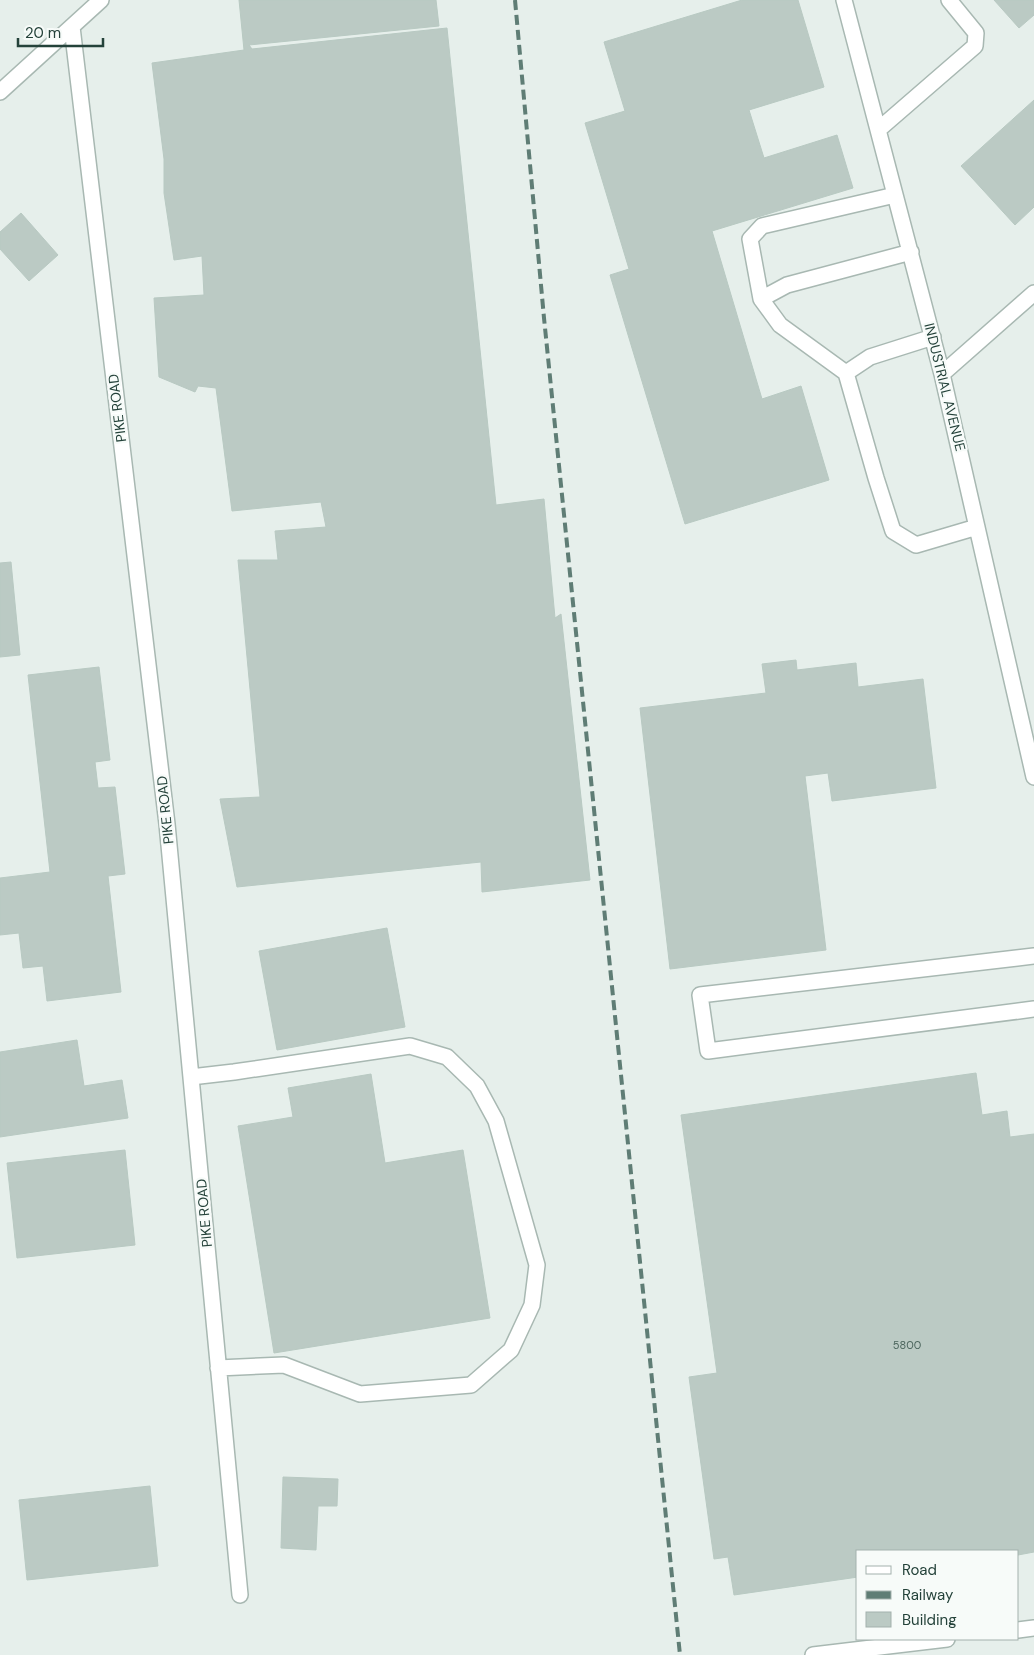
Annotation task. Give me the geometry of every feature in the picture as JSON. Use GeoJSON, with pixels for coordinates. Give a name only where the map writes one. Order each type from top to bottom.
{"type":"FeatureCollection","features":[{"type":"Feature","properties":{"kind":"street"},"geometry":{"type":"LineString","coordinates":[[0,92],[100,0]]}},
{"type":"Feature","properties":{"kind":"street","name":"INDUSTRIAL AVENUE"},"geometry":{"type":"LineString","coordinates":[[844,0],[933,337],[1034,777]]}},
{"type":"Feature","properties":{"kind":"street"},"geometry":{"type":"LineString","coordinates":[[878,130],[975,46],[976,33],[949,0]]}},
{"type":"Feature","properties":{"kind":"street","name":"PIKE ROAD"},"geometry":{"type":"LineString","coordinates":[[72,27],[166,824],[240,1595]]}},
{"type":"Feature","properties":{"kind":"street"},"geometry":{"type":"LineString","coordinates":[[895,195],[762,226],[750,239],[761,299],[780,325],[846,373],[893,532],[916,545],[977,527]]}},
{"type":"Feature","properties":{"kind":"street"},"geometry":{"type":"LineString","coordinates":[[761,299],[787,285],[910,252]]}},
{"type":"Feature","properties":{"kind":"street"},"geometry":{"type":"LineString","coordinates":[[942,374],[1034,293]]}},
{"type":"Feature","properties":{"kind":"street"},"geometry":{"type":"LineString","coordinates":[[846,373],[870,357],[933,337]]}},
{"type":"Feature","properties":{"kind":"street"},"geometry":{"type":"LineString","coordinates":[[1034,956],[700,995],[708,1051],[1034,1009]]}},
{"type":"Feature","properties":{"kind":"street"},"geometry":{"type":"LineString","coordinates":[[190,1077],[253,1070],[410,1046],[447,1057],[477,1086],[496,1121],[537,1265],[532,1305],[511,1350],[471,1385],[360,1394],[284,1365],[218,1368]]}},
{"type":"Feature","properties":{"kind":"street"},"geometry":{"type":"LineString","coordinates":[[1019,1630],[1034,1628]]}},
{"type":"Feature","properties":{"kind":"street"},"geometry":{"type":"LineString","coordinates":[[813,1655],[938,1640]]}},
{"type":"Feature","properties":{"kind":"building"},"geometry":{"type":"Polygon","coordinates":[[[239,0],[436,0],[439,26],[249,45],[252,49],[447,28],[496,505],[544,499],[555,618],[561,614],[590,880],[482,892],[481,862],[237,887],[220,799],[260,797],[238,560],[278,560],[275,531],[326,527],[321,502],[232,511],[216,388],[198,386],[195,392],[159,377],[154,298],[204,295],[202,256],[174,260],[164,193],[164,159],[152,63],[244,50],[239,0]]]}},
{"type":"Feature","properties":{"kind":"building"},"geometry":{"type":"Polygon","coordinates":[[[742,0],[798,0],[824,87],[749,110],[764,158],[837,135],[853,188],[712,231],[762,399],[801,386],[829,480],[685,524],[610,275],[629,269],[585,123],[625,111],[604,42],[742,0]]]}},
{"type":"Feature","properties":{"kind":"building"},"geometry":{"type":"Polygon","coordinates":[[[994,0],[1034,0],[1034,15],[1019,28],[994,0]]]}},
{"type":"Feature","properties":{"kind":"building"},"geometry":{"type":"Polygon","coordinates":[[[1034,100],[1034,207],[1015,225],[961,166],[1034,100]]]}},
{"type":"Feature","properties":{"kind":"building"},"geometry":{"type":"Polygon","coordinates":[[[21,213],[58,255],[29,281],[0,249],[0,232],[21,213]]]}},
{"type":"Feature","properties":{"kind":"building"},"geometry":{"type":"Polygon","coordinates":[[[11,562],[20,655],[0,657],[0,563],[11,562]]]}},
{"type":"Feature","properties":{"kind":"building"},"geometry":{"type":"Polygon","coordinates":[[[796,660],[797,670],[856,663],[858,687],[923,679],[936,788],[832,801],[828,773],[805,776],[826,950],[670,969],[640,708],[766,693],[762,664],[796,660]]]}},
{"type":"Feature","properties":{"kind":"building"},"geometry":{"type":"Polygon","coordinates":[[[99,667],[110,760],[95,762],[98,788],[115,787],[125,874],[108,876],[121,992],[47,1001],[43,966],[23,968],[19,933],[0,935],[0,878],[50,872],[28,675],[99,667]]]}},
{"type":"Feature","properties":{"kind":"building"},"geometry":{"type":"Polygon","coordinates":[[[387,928],[405,1027],[277,1050],[259,951],[387,928]]]}},
{"type":"Feature","properties":{"kind":"building"},"geometry":{"type":"Polygon","coordinates":[[[77,1040],[84,1086],[122,1080],[128,1118],[0,1137],[0,1052],[77,1040]]]}},
{"type":"Feature","properties":{"kind":"building"},"geometry":{"type":"Polygon","coordinates":[[[976,1073],[982,1115],[1007,1111],[1010,1137],[1034,1134],[1034,1552],[1019,1555],[1019,1550],[856,1550],[856,1577],[734,1595],[728,1557],[714,1559],[689,1377],[717,1373],[681,1115],[976,1073]]]}},
{"type":"Feature","properties":{"kind":"building"},"geometry":{"type":"Polygon","coordinates":[[[371,1074],[385,1163],[463,1150],[490,1318],[274,1353],[238,1126],[293,1117],[288,1088],[371,1074]]]}},
{"type":"Feature","properties":{"kind":"building"},"geometry":{"type":"Polygon","coordinates":[[[125,1150],[135,1245],[17,1258],[7,1163],[125,1150]]]}},
{"type":"Feature","properties":{"kind":"building"},"geometry":{"type":"Polygon","coordinates":[[[283,1477],[338,1479],[337,1506],[318,1506],[316,1550],[281,1548],[283,1477]]]}},
{"type":"Feature","properties":{"kind":"building"},"geometry":{"type":"Polygon","coordinates":[[[150,1486],[158,1566],[27,1580],[19,1500],[150,1486]]]}},
{"type":"Feature","properties":{"kind":"railway"},"geometry":{"type":"LineString","coordinates":[[515,0],[544,318],[680,1655]]}}]}
